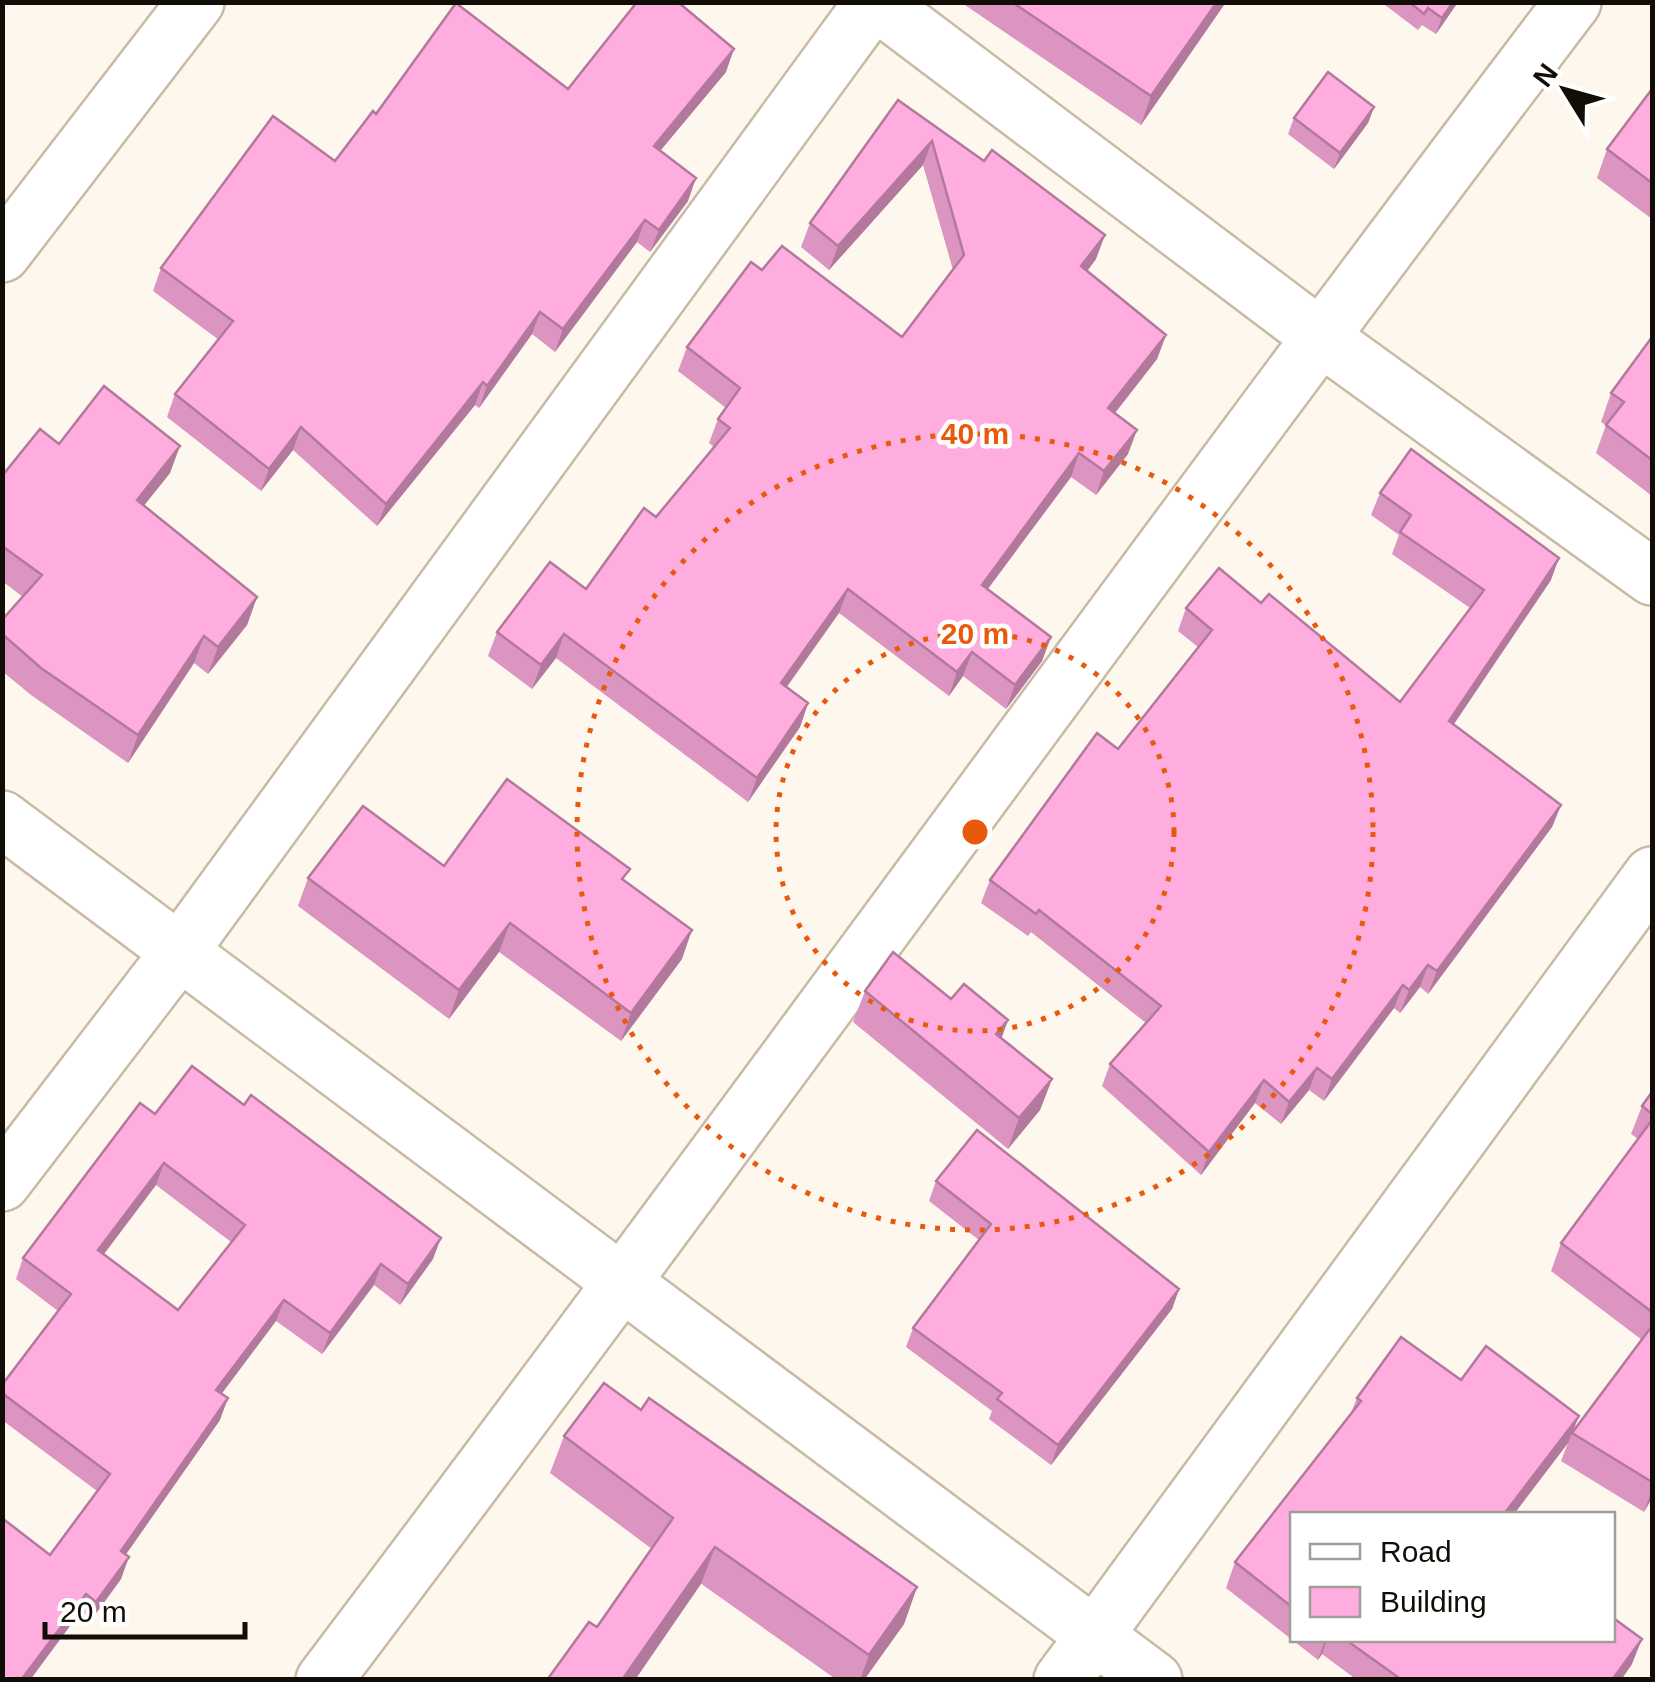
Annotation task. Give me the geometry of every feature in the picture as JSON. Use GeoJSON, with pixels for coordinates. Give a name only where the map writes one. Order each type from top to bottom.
{"type":"FeatureCollection","features":[{"type":"Feature","properties":{"kind":"street"},"geometry":{"type":"LineString","coordinates":[[2,254],[196,2]]}},
{"type":"Feature","properties":{"kind":"street"},"geometry":{"type":"LineString","coordinates":[[2,1183],[180,951],[875,2],[1319,336],[1652,577]]}},
{"type":"Feature","properties":{"kind":"street"},"geometry":{"type":"LineString","coordinates":[[324,1680],[624,1284],[1319,336],[1573,2]]}},
{"type":"Feature","properties":{"kind":"street"},"geometry":{"type":"LineString","coordinates":[[2,819],[1154,1680]]}},
{"type":"Feature","properties":{"kind":"street"},"geometry":{"type":"LineString","coordinates":[[1062,1680],[1652,874]]}},
{"type":"Feature","properties":{"kind":"building"},"geometry":{"type":"Polygon","coordinates":[[[637,2],[678,2],[734,49],[654,146],[696,178],[659,230],[645,220],[563,329],[540,312],[487,386],[483,382],[386,504],[301,427],[269,469],[175,394],[233,321],[161,268],[273,116],[335,161],[373,111],[376,114],[456,3],[568,89],[637,2]]]}},
{"type":"Feature","properties":{"kind":"building"},"geometry":{"type":"Polygon","coordinates":[[[1012,2],[1217,2],[1151,96],[1012,2]]]}},
{"type":"Feature","properties":{"kind":"building"},"geometry":{"type":"Polygon","coordinates":[[[1409,2],[1453,2],[1442,18],[1428,8],[1424,14],[1409,2]]]}},
{"type":"Feature","properties":{"kind":"building"},"geometry":{"type":"Polygon","coordinates":[[[1328,72],[1374,107],[1340,153],[1294,118],[1328,72]]]}},
{"type":"Feature","properties":{"kind":"building"},"geometry":{"type":"Polygon","coordinates":[[[1652,89],[1652,183],[1607,149],[1652,89]]]}},
{"type":"Feature","properties":{"kind":"building"},"geometry":{"type":"Polygon","coordinates":[[[898,100],[984,161],[992,150],[1105,235],[1081,266],[1166,335],[1108,408],[1137,430],[1104,471],[1079,453],[982,585],[1051,637],[1015,685],[972,652],[957,672],[848,589],[781,683],[808,703],[757,778],[564,634],[541,665],[497,632],[550,562],[586,589],[644,508],[656,517],[730,428],[718,419],[740,388],[687,347],[751,262],[762,270],[782,246],[902,337],[964,255],[932,141],[838,246],[810,223],[898,100]]]}},
{"type":"Feature","properties":{"kind":"building"},"geometry":{"type":"Polygon","coordinates":[[[1652,337],[1652,460],[1606,425],[1624,402],[1611,393],[1652,337]]]}},
{"type":"Feature","properties":{"kind":"building"},"geometry":{"type":"Polygon","coordinates":[[[104,386],[180,446],[137,500],[257,597],[218,647],[204,636],[138,735],[41,668],[2,634],[2,620],[42,575],[2,546],[2,476],[40,429],[59,444],[104,386]]]}},
{"type":"Feature","properties":{"kind":"building"},"geometry":{"type":"Polygon","coordinates":[[[1411,449],[1559,558],[1449,721],[1561,805],[1437,971],[1428,965],[1409,990],[1403,985],[1332,1079],[1317,1068],[1289,1102],[1264,1080],[1209,1152],[1110,1064],[1161,1006],[1039,910],[1036,914],[990,880],[1097,733],[1118,749],[1212,630],[1186,608],[1219,568],[1261,603],[1269,594],[1400,702],[1484,590],[1400,532],[1411,515],[1380,493],[1411,449]]]}},
{"type":"Feature","properties":{"kind":"building"},"geometry":{"type":"Polygon","coordinates":[[[507,779],[630,869],[622,879],[692,930],[631,1013],[510,923],[459,990],[308,878],[363,806],[444,866],[507,779]]]}},
{"type":"Feature","properties":{"kind":"building"},"geometry":{"type":"Polygon","coordinates":[[[893,952],[951,999],[964,984],[1008,1020],[996,1034],[1052,1079],[1019,1118],[865,991],[893,952]]]}},
{"type":"Feature","properties":{"kind":"building"},"geometry":{"type":"Polygon","coordinates":[[[192,1066],[244,1105],[251,1095],[441,1238],[408,1284],[381,1264],[330,1333],[284,1300],[216,1390],[228,1398],[121,1551],[129,1557],[96,1602],[86,1594],[21,1680],[2,1680],[2,1518],[50,1555],[110,1474],[2,1393],[2,1385],[71,1294],[23,1258],[140,1103],[155,1114],[192,1066]],[[164,1163],[98,1250],[178,1310],[245,1225],[164,1163]]]}},
{"type":"Feature","properties":{"kind":"building"},"geometry":{"type":"Polygon","coordinates":[[[1652,1092],[1652,1114],[1642,1106],[1652,1092]]]}},
{"type":"Feature","properties":{"kind":"building"},"geometry":{"type":"Polygon","coordinates":[[[1652,1120],[1652,1312],[1561,1243],[1652,1120]]]}},
{"type":"Feature","properties":{"kind":"building"},"geometry":{"type":"Polygon","coordinates":[[[977,1130],[1179,1289],[1058,1445],[997,1399],[1002,1393],[913,1328],[991,1224],[936,1181],[977,1130]]]}},
{"type":"Feature","properties":{"kind":"building"},"geometry":{"type":"Polygon","coordinates":[[[1652,1326],[1652,1482],[1572,1433],[1652,1326]]]}},
{"type":"Feature","properties":{"kind":"building"},"geometry":{"type":"Polygon","coordinates":[[[1401,1337],[1461,1380],[1486,1346],[1579,1416],[1506,1512],[1290,1512],[1290,1605],[1235,1562],[1361,1401],[1357,1398],[1401,1337]]]}},
{"type":"Feature","properties":{"kind":"building"},"geometry":{"type":"Polygon","coordinates":[[[604,1383],[641,1410],[649,1398],[917,1587],[869,1655],[715,1547],[622,1680],[547,1680],[589,1622],[597,1627],[673,1518],[564,1436],[604,1383]]]}},
{"type":"Feature","properties":{"kind":"building"},"geometry":{"type":"Polygon","coordinates":[[[1615,1619],[1642,1639],[1612,1680],[1402,1680],[1349,1642],[1615,1642],[1615,1619]]]}}]}
